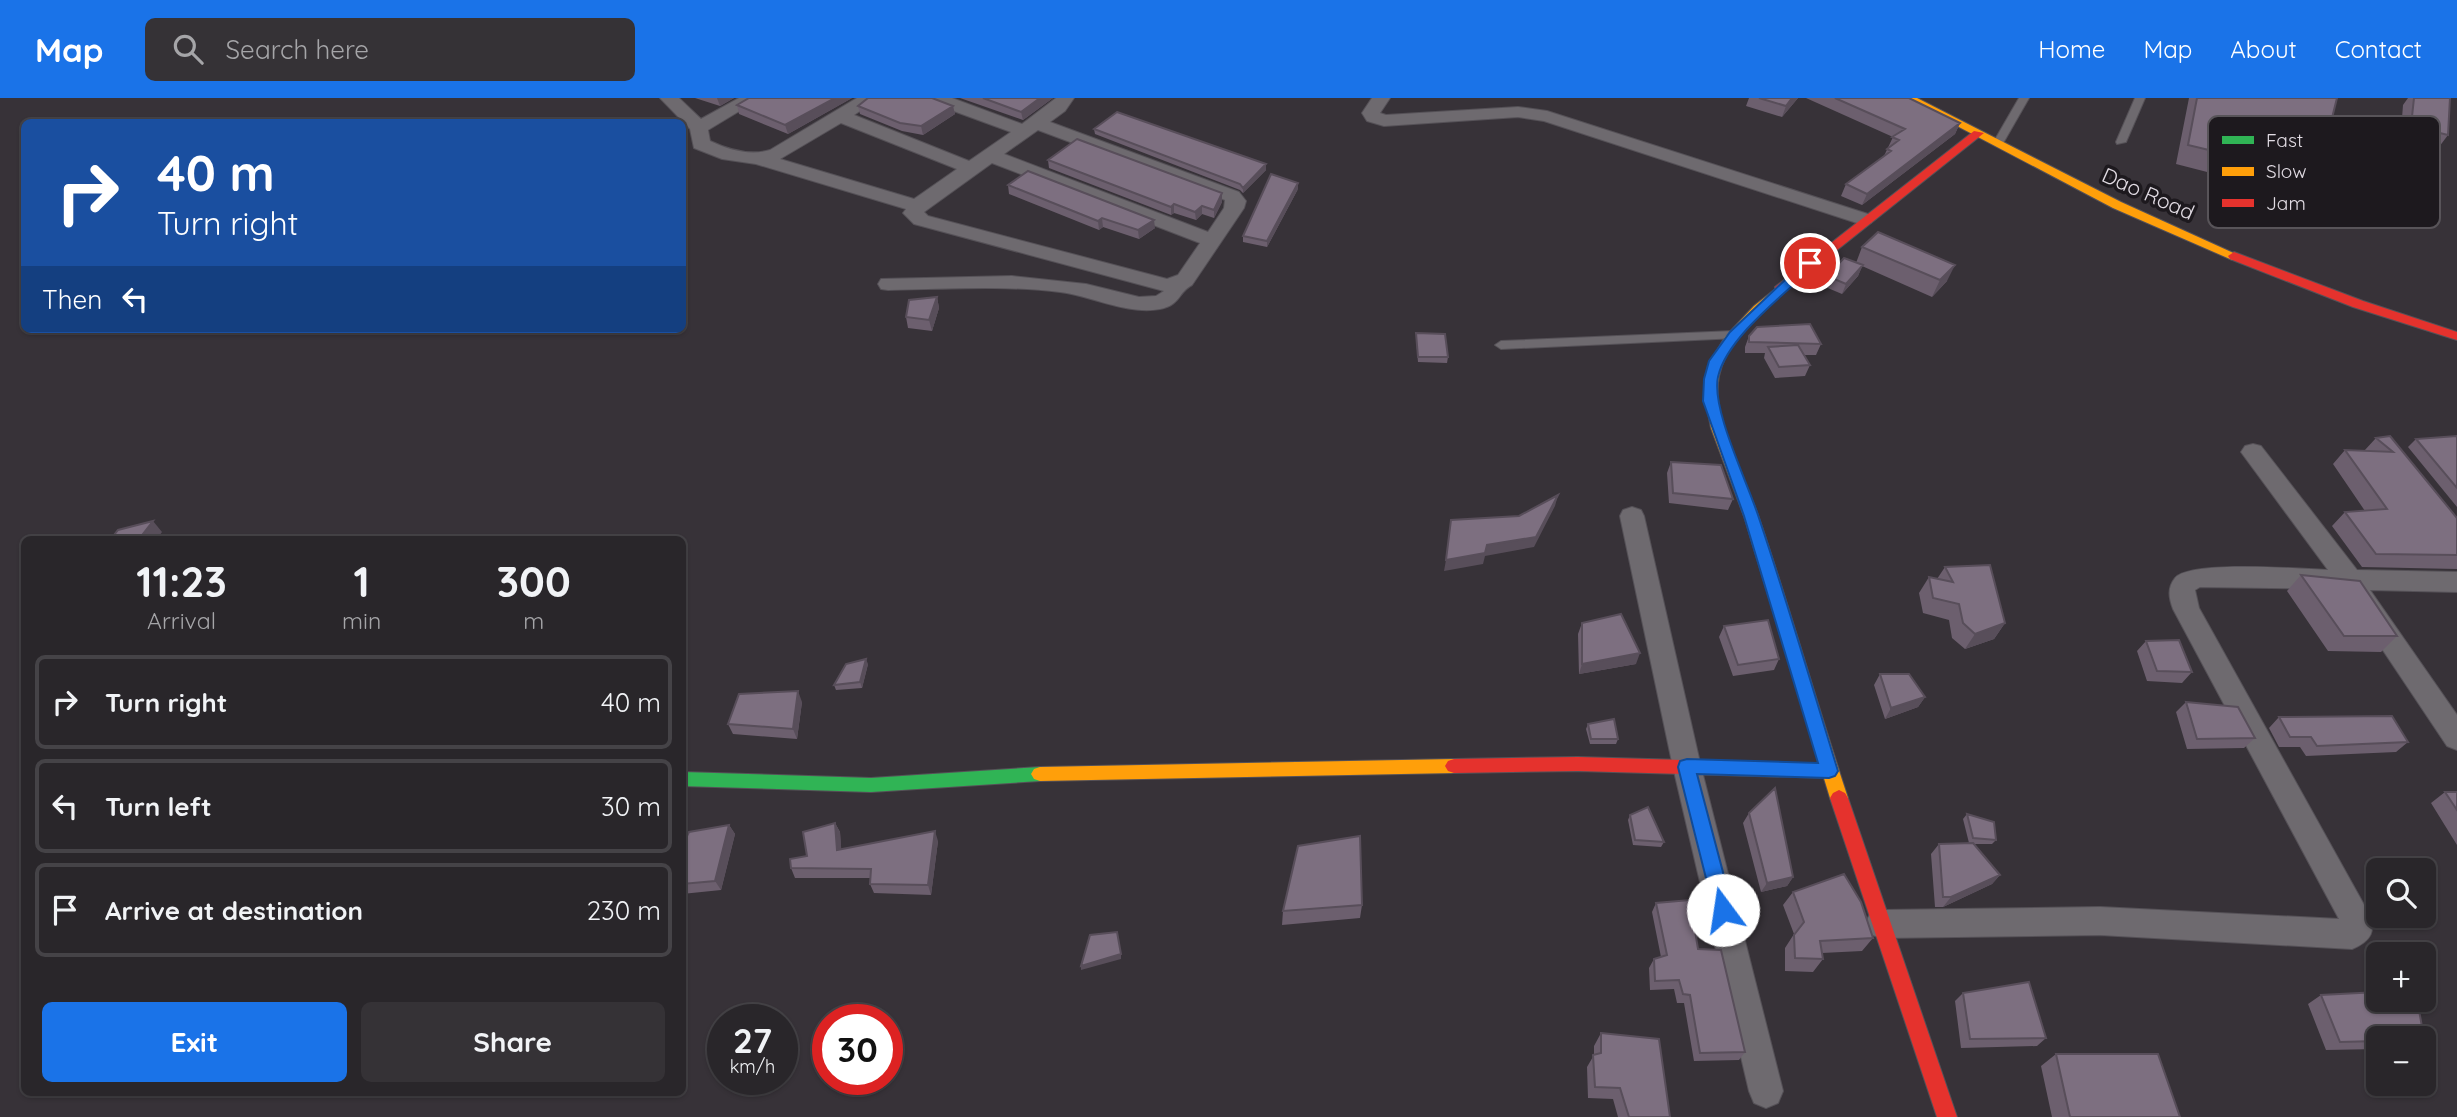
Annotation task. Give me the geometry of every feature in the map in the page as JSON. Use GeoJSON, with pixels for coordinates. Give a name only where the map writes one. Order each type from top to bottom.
{"type":"FeatureCollection","features":[{"type":"Feature","properties":{"kind":"street"},"geometry":{"type":"LineString","coordinates":[[669,98],[699,128],[701,144],[712,150],[763,160],[917,206]]}},
{"type":"Feature","properties":{"kind":"street"},"geometry":{"type":"LineString","coordinates":[[699,128],[752,98]]}},
{"type":"Feature","properties":{"kind":"street"},"geometry":{"type":"LineString","coordinates":[[763,160],[842,117],[870,98]]}},
{"type":"Feature","properties":{"kind":"street"},"geometry":{"type":"LineString","coordinates":[[888,284],[1053,286],[1085,289],[1151,305],[1169,299],[1185,280],[1234,208],[1236,201],[1232,196],[1030,127],[935,98]]}},
{"type":"Feature","properties":{"kind":"street"},"geometry":{"type":"LineString","coordinates":[[1065,98],[1062,104],[917,206],[913,214],[921,220],[1158,284],[1179,284]]}},
{"type":"Feature","properties":{"kind":"street"},"geometry":{"type":"LineString","coordinates":[[1381,98],[1371,113],[1373,117],[1384,121],[1518,112],[1547,116],[1864,219]]}},
{"type":"Feature","properties":{"kind":"street","name":"Dao Road"},"geometry":{"type":"LineString","coordinates":[[1914,99],[2071,182],[2220,249],[2379,312],[2457,336]]}},
{"type":"Feature","properties":{"kind":"street"},"geometry":{"type":"LineString","coordinates":[[842,117],[971,168]]}},
{"type":"Feature","properties":{"kind":"street"},"geometry":{"type":"LineString","coordinates":[[1947,1117],[1829,771],[1751,516],[1710,401],[1711,379],[1716,361],[1734,335],[1791,278],[1978,133]]}},
{"type":"Feature","properties":{"kind":"street"},"geometry":{"type":"LineString","coordinates":[[989,155],[1210,240]]}},
{"type":"Feature","properties":{"kind":"street"},"geometry":{"type":"LineString","coordinates":[[2253,452],[2349,579],[2457,738]]}},
{"type":"Feature","properties":{"kind":"street"},"geometry":{"type":"LineString","coordinates":[[1632,516],[1687,767],[1766,1091]]}},
{"type":"Feature","properties":{"kind":"street"},"geometry":{"type":"LineString","coordinates":[[1881,924],[2100,921],[2352,934],[2357,930],[2357,922],[2246,721],[2182,596],[2182,586],[2188,579],[2200,577],[2457,582]]}},
{"type":"Feature","properties":{"kind":"street"},"geometry":{"type":"LineString","coordinates":[[686,779],[871,785],[1051,773],[1480,765],[1829,771]]}},
{"type":"Feature","properties":{"kind":"lane"},"geometry":{"type":"LineString","coordinates":[[1998,143],[2024,98]]}},
{"type":"Feature","properties":{"kind":"lane"},"geometry":{"type":"LineString","coordinates":[[2121,142],[2140,98]]}},
{"type":"Feature","properties":{"kind":"lane"},"geometry":{"type":"LineString","coordinates":[[1501,345],[1734,335]]}},
{"type":"Feature","properties":{"kind":"building"},"geometry":{"type":"Polygon","coordinates":[[[749,98],[835,98],[785,125],[737,105],[749,98]]]}},
{"type":"Feature","properties":{"kind":"building"},"geometry":{"type":"Polygon","coordinates":[[[868,98],[932,98],[953,106],[921,126],[900,123],[858,106],[868,98]]]}},
{"type":"Feature","properties":{"kind":"building"},"geometry":{"type":"Polygon","coordinates":[[[983,98],[1040,98],[1021,112],[983,98]]]}},
{"type":"Feature","properties":{"kind":"building"},"geometry":{"type":"Polygon","coordinates":[[[1759,98],[1792,98],[1786,106],[1759,98]]]}},
{"type":"Feature","properties":{"kind":"building"},"geometry":{"type":"Polygon","coordinates":[[[1835,98],[1909,98],[1960,123],[1867,194],[1846,184],[1891,151],[1887,149],[1899,140],[1892,137],[1905,129],[1835,98]]]}},
{"type":"Feature","properties":{"kind":"building"},"geometry":{"type":"Polygon","coordinates":[[[2197,98],[2337,98],[2332,116],[2208,116],[2208,150],[2188,145],[2197,98]]]}},
{"type":"Feature","properties":{"kind":"building"},"geometry":{"type":"Polygon","coordinates":[[[2414,98],[2450,98],[2448,135],[2440,133],[2440,116],[2412,116],[2414,98]]]}},
{"type":"Feature","properties":{"kind":"building"},"geometry":{"type":"Polygon","coordinates":[[[1117,112],[1266,164],[1243,188],[1240,184],[1094,129],[1117,112]]]}},
{"type":"Feature","properties":{"kind":"building"},"geometry":{"type":"Polygon","coordinates":[[[1077,139],[1222,193],[1214,210],[1202,206],[1195,212],[1174,204],[1171,207],[1048,160],[1077,139]]]}},
{"type":"Feature","properties":{"kind":"building"},"geometry":{"type":"Polygon","coordinates":[[[1028,171],[1154,220],[1138,230],[1102,218],[1098,221],[1008,185],[1028,171]]]}},
{"type":"Feature","properties":{"kind":"building"},"geometry":{"type":"Polygon","coordinates":[[[1271,174],[1298,183],[1267,241],[1243,236],[1271,174]]]}},
{"type":"Feature","properties":{"kind":"building"},"geometry":{"type":"Polygon","coordinates":[[[1878,232],[1955,265],[1940,280],[1862,247],[1878,232]]]}},
{"type":"Feature","properties":{"kind":"building"},"geometry":{"type":"Polygon","coordinates":[[[1844,258],[1863,265],[1846,284],[1827,276],[1844,258]]]}},
{"type":"Feature","properties":{"kind":"building"},"geometry":{"type":"Polygon","coordinates":[[[937,297],[929,320],[906,317],[909,300],[937,297]]]}},
{"type":"Feature","properties":{"kind":"building"},"geometry":{"type":"Polygon","coordinates":[[[1810,324],[1821,344],[1749,342],[1749,336],[1757,327],[1810,324]]]}},
{"type":"Feature","properties":{"kind":"building"},"geometry":{"type":"Polygon","coordinates":[[[1416,333],[1445,334],[1448,357],[1418,357],[1416,333]]]}},
{"type":"Feature","properties":{"kind":"building"},"geometry":{"type":"Polygon","coordinates":[[[1798,345],[1810,365],[1779,367],[1768,347],[1798,345]]]}},
{"type":"Feature","properties":{"kind":"building"},"geometry":{"type":"Polygon","coordinates":[[[2390,436],[2457,518],[2457,555],[2376,554],[2345,512],[2387,509],[2345,450],[2393,452],[2376,438],[2390,436]]]}},
{"type":"Feature","properties":{"kind":"building"},"geometry":{"type":"Polygon","coordinates":[[[2457,436],[2457,488],[2416,439],[2457,436]]]}},
{"type":"Feature","properties":{"kind":"building"},"geometry":{"type":"Polygon","coordinates":[[[1671,462],[1721,465],[1733,499],[1673,493],[1671,462]]]}},
{"type":"Feature","properties":{"kind":"building"},"geometry":{"type":"Polygon","coordinates":[[[1558,495],[1536,537],[1487,545],[1485,553],[1446,560],[1451,520],[1519,516],[1558,495]]]}},
{"type":"Feature","properties":{"kind":"building"},"geometry":{"type":"Polygon","coordinates":[[[153,521],[141,536],[113,536],[118,530],[153,521]]]}},
{"type":"Feature","properties":{"kind":"building"},"geometry":{"type":"Polygon","coordinates":[[[1990,565],[2005,623],[1975,634],[1963,623],[1959,604],[1933,598],[1929,577],[1953,582],[1945,567],[1990,565]]]}},
{"type":"Feature","properties":{"kind":"building"},"geometry":{"type":"Polygon","coordinates":[[[2301,575],[2360,581],[2397,636],[2344,636],[2301,575]]]}},
{"type":"Feature","properties":{"kind":"building"},"geometry":{"type":"Polygon","coordinates":[[[1621,614],[1640,653],[1582,664],[1582,623],[1621,614]]]}},
{"type":"Feature","properties":{"kind":"building"},"geometry":{"type":"Polygon","coordinates":[[[1768,620],[1779,659],[1738,665],[1724,626],[1768,620]]]}},
{"type":"Feature","properties":{"kind":"building"},"geometry":{"type":"Polygon","coordinates":[[[2179,640],[2192,672],[2157,671],[2146,641],[2179,640]]]}},
{"type":"Feature","properties":{"kind":"building"},"geometry":{"type":"Polygon","coordinates":[[[866,659],[860,682],[834,685],[846,664],[866,659]]]}},
{"type":"Feature","properties":{"kind":"building"},"geometry":{"type":"Polygon","coordinates":[[[1880,674],[1909,674],[1925,697],[1891,708],[1880,674]]]}},
{"type":"Feature","properties":{"kind":"building"},"geometry":{"type":"Polygon","coordinates":[[[798,691],[793,729],[728,724],[739,694],[798,691]]]}},
{"type":"Feature","properties":{"kind":"building"},"geometry":{"type":"Polygon","coordinates":[[[2186,702],[2238,707],[2255,738],[2197,739],[2186,702]]]}},
{"type":"Feature","properties":{"kind":"building"},"geometry":{"type":"Polygon","coordinates":[[[2392,716],[2408,742],[2317,746],[2311,737],[2290,737],[2279,717],[2392,716]]]}},
{"type":"Feature","properties":{"kind":"building"},"geometry":{"type":"Polygon","coordinates":[[[1614,719],[1618,739],[1591,739],[1588,724],[1614,719]]]}},
{"type":"Feature","properties":{"kind":"building"},"geometry":{"type":"Polygon","coordinates":[[[1775,788],[1793,877],[1767,883],[1749,813],[1775,788]]]}},
{"type":"Feature","properties":{"kind":"building"},"geometry":{"type":"Polygon","coordinates":[[[2445,792],[2457,792],[2457,810],[2445,792]]]}},
{"type":"Feature","properties":{"kind":"building"},"geometry":{"type":"Polygon","coordinates":[[[1648,807],[1664,842],[1635,840],[1630,815],[1648,807]]]}},
{"type":"Feature","properties":{"kind":"building"},"geometry":{"type":"Polygon","coordinates":[[[1967,814],[1994,822],[1996,840],[1973,838],[1967,814]]]}},
{"type":"Feature","properties":{"kind":"building"},"geometry":{"type":"Polygon","coordinates":[[[835,823],[837,850],[935,831],[928,885],[870,884],[871,869],[791,868],[790,859],[807,856],[803,832],[835,823]]]}},
{"type":"Feature","properties":{"kind":"building"},"geometry":{"type":"Polygon","coordinates":[[[729,825],[715,881],[686,884],[686,838],[689,832],[729,825]]]}},
{"type":"Feature","properties":{"kind":"building"},"geometry":{"type":"Polygon","coordinates":[[[1360,836],[1362,905],[1283,911],[1298,846],[1360,836]]]}},
{"type":"Feature","properties":{"kind":"building"},"geometry":{"type":"Polygon","coordinates":[[[1973,843],[2000,875],[1951,897],[1943,897],[1939,844],[1973,843]]]}},
{"type":"Feature","properties":{"kind":"building"},"geometry":{"type":"Polygon","coordinates":[[[1844,874],[1861,902],[1873,938],[1820,941],[1823,959],[1795,958],[1794,935],[1804,922],[1793,892],[1844,874]]]}},
{"type":"Feature","properties":{"kind":"building"},"geometry":{"type":"Polygon","coordinates":[[[1690,900],[1698,949],[1721,950],[1745,1052],[1700,1053],[1690,995],[1683,994],[1679,980],[1655,981],[1654,959],[1667,955],[1656,903],[1690,900]]]}},
{"type":"Feature","properties":{"kind":"building"},"geometry":{"type":"Polygon","coordinates":[[[1117,932],[1121,954],[1081,966],[1090,935],[1117,932]]]}},
{"type":"Feature","properties":{"kind":"building"},"geometry":{"type":"Polygon","coordinates":[[[2029,982],[2046,1038],[1970,1039],[1963,993],[2029,982]]]}},
{"type":"Feature","properties":{"kind":"building"},"geometry":{"type":"Polygon","coordinates":[[[2366,993],[2366,1012],[2419,1012],[2422,1026],[2366,1026],[2366,1041],[2340,1042],[2321,995],[2366,993]]]}},
{"type":"Feature","properties":{"kind":"building"},"geometry":{"type":"Polygon","coordinates":[[[1601,1033],[1659,1039],[1670,1117],[1629,1117],[1620,1088],[1595,1087],[1593,1055],[1601,1053],[1601,1033]]]}},
{"type":"Feature","properties":{"kind":"building"},"geometry":{"type":"Polygon","coordinates":[[[2056,1054],[2158,1054],[2180,1117],[2070,1117],[2056,1054]]]}},
{"type":"Feature","properties":{"kind":"traffic: fast"},"geometry":{"type":"LineString","coordinates":[[686,779],[871,785],[1040,774]]}},
{"type":"Feature","properties":{"kind":"traffic: slow"},"geometry":{"type":"LineString","coordinates":[[1909,98],[2117,205],[2234,256]]}},
{"type":"Feature","properties":{"kind":"traffic: slow"},"geometry":{"type":"LineString","coordinates":[[1779,290],[1739,329],[1722,352],[1712,377],[1713,409],[1724,448],[1752,519],[1839,798]]}},
{"type":"Feature","properties":{"kind":"traffic: slow"},"geometry":{"type":"LineString","coordinates":[[1040,774],[1454,766]]}},
{"type":"Feature","properties":{"kind":"traffic: jam"},"geometry":{"type":"LineString","coordinates":[[1779,290],[1978,133]]}},
{"type":"Feature","properties":{"kind":"traffic: jam"},"geometry":{"type":"LineString","coordinates":[[2234,256],[2358,304],[2457,336]]}},
{"type":"Feature","properties":{"kind":"traffic: jam"},"geometry":{"type":"LineString","coordinates":[[1454,766],[1578,764],[1829,771]]}},
{"type":"Feature","properties":{"kind":"traffic: jam"},"geometry":{"type":"LineString","coordinates":[[1839,798],[1947,1117]]}},
{"type":"Feature","properties":{"kind":"route"},"geometry":{"type":"LineString","coordinates":[[1723,910],[1687,767],[1829,771],[1751,516],[1710,401],[1711,379],[1716,361],[1734,335],[1791,278],[1810,263]]}}]}
